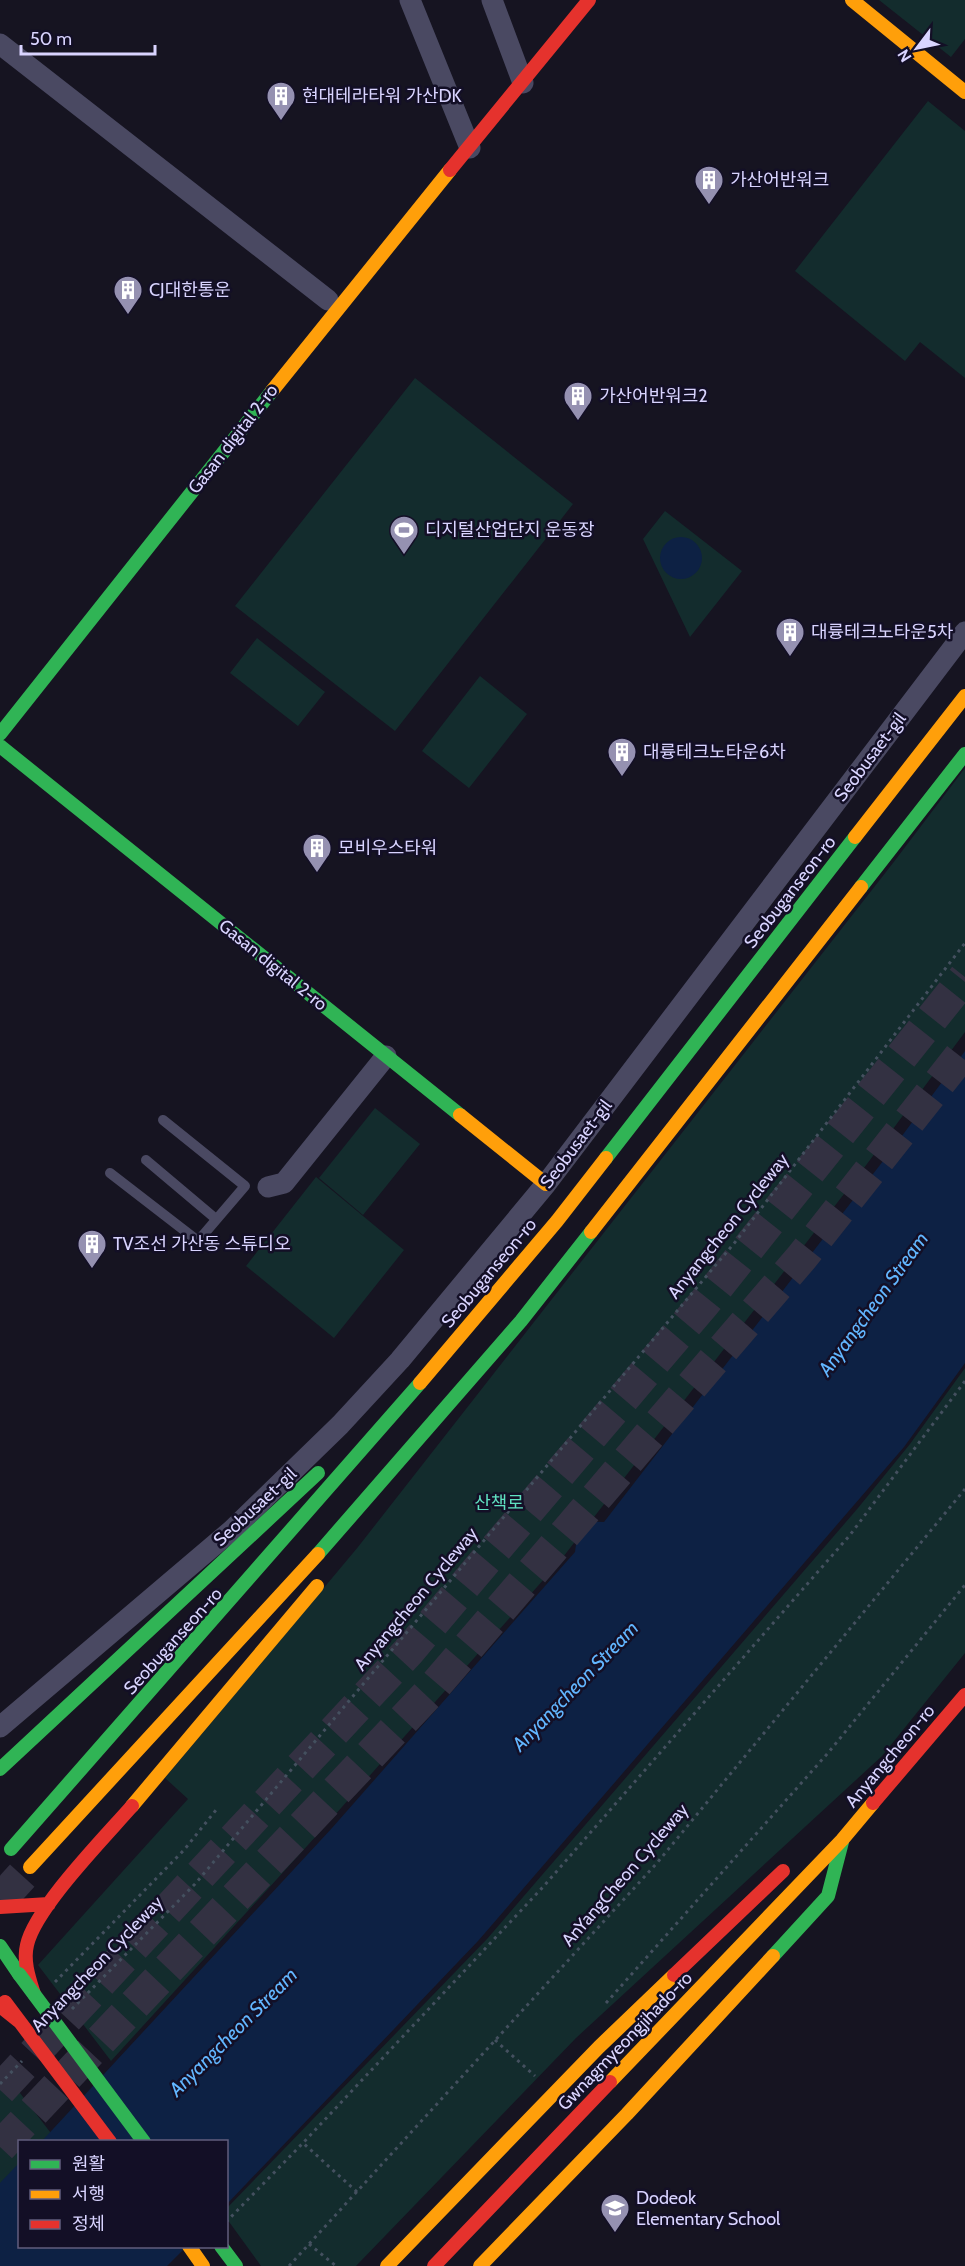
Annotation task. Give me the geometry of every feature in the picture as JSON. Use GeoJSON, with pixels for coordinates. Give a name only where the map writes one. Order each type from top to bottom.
{"type":"FeatureCollection","features":[{"type":"Feature","properties":{"kind":"main road","name":"Gasan digital 2-ro"},"geometry":{"type":"LineString","coordinates":[[0,734],[330,316],[589,0]]}},
{"type":"Feature","properties":{"kind":"main road"},"geometry":{"type":"LineString","coordinates":[[852,0],[965,92]]}},
{"type":"Feature","properties":{"kind":"main road","name":"Seobuganseon-ro"},"geometry":{"type":"LineString","coordinates":[[11,1849],[234,1599],[495,1295],[564,1211],[964,697]]}},
{"type":"Feature","properties":{"kind":"main road","name":"Gasan digital 2-ro"},"geometry":{"type":"LineString","coordinates":[[0,746],[546,1184]]}},
{"type":"Feature","properties":{"kind":"main road"},"geometry":{"type":"LineString","coordinates":[[409,1472],[521,1322],[965,754]]}},
{"type":"Feature","properties":{"kind":"main road"},"geometry":{"type":"LineString","coordinates":[[356,1434],[495,1295]]}},
{"type":"Feature","properties":{"kind":"main road"},"geometry":{"type":"LineString","coordinates":[[30,1867],[357,1511],[521,1322]]}},
{"type":"Feature","properties":{"kind":"main road"},"geometry":{"type":"LineString","coordinates":[[0,1769],[69,1701],[245,1545],[332,1459]]}},
{"type":"Feature","properties":{"kind":"main road"},"geometry":{"type":"LineString","coordinates":[[23,1972],[27,1939],[53,1900],[324,1578]]}},
{"type":"Feature","properties":{"kind":"main road","name":"Anyangcheon-ro"},"geometry":{"type":"LineString","coordinates":[[842,1840],[965,1695]]}},
{"type":"Feature","properties":{"kind":"main road"},"geometry":{"type":"LineString","coordinates":[[387,2266],[598,2047],[800,1858],[842,1840]]}},
{"type":"Feature","properties":{"kind":"main road"},"geometry":{"type":"LineString","coordinates":[[480,2266],[627,2114],[828,1896],[842,1840]]}},
{"type":"Feature","properties":{"kind":"main road","name":"Gwnagmyeongjihado-ro"},"geometry":{"type":"LineString","coordinates":[[434,2266],[842,1840]]}},
{"type":"Feature","properties":{"kind":"main road"},"geometry":{"type":"LineString","coordinates":[[31,1892],[53,1900]]}},
{"type":"Feature","properties":{"kind":"main road"},"geometry":{"type":"LineString","coordinates":[[0,1907],[53,1900]]}},
{"type":"Feature","properties":{"kind":"main road"},"geometry":{"type":"LineString","coordinates":[[0,1946],[23,1972],[34,1994],[143,2140]]}},
{"type":"Feature","properties":{"kind":"main road"},"geometry":{"type":"LineString","coordinates":[[0,1995],[108,2140]]}},
{"type":"Feature","properties":{"kind":"main road"},"geometry":{"type":"LineString","coordinates":[[0,2006],[20,2022]]}},
{"type":"Feature","properties":{"kind":"main road"},"geometry":{"type":"LineString","coordinates":[[190,2248],[204,2266]]}},
{"type":"Feature","properties":{"kind":"main road"},"geometry":{"type":"LineString","coordinates":[[222,2248],[236,2266]]}},
{"type":"Feature","properties":{"kind":"street"},"geometry":{"type":"LineString","coordinates":[[410,0],[470,148]]}},
{"type":"Feature","properties":{"kind":"street"},"geometry":{"type":"LineString","coordinates":[[492,0],[523,83]]}},
{"type":"Feature","properties":{"kind":"street"},"geometry":{"type":"LineString","coordinates":[[0,44],[328,300]]}},
{"type":"Feature","properties":{"kind":"street","name":"Seobusaet-gil"},"geometry":{"type":"LineString","coordinates":[[0,1727],[232,1530],[280,1485],[400,1360],[546,1184],[965,633]]}},
{"type":"Feature","properties":{"kind":"street"},"geometry":{"type":"LineString","coordinates":[[268,1187],[284,1184],[386,1056]]}},
{"type":"Feature","properties":{"kind":"lane"},"geometry":{"type":"LineString","coordinates":[[163,1120],[245,1186],[268,1187]]}},
{"type":"Feature","properties":{"kind":"lane"},"geometry":{"type":"LineString","coordinates":[[146,1160],[216,1219]]}},
{"type":"Feature","properties":{"kind":"lane"},"geometry":{"type":"LineString","coordinates":[[110,1173],[198,1241],[245,1186]]}},
{"type":"Feature","properties":{"kind":"path","name":"Anyangcheon Cycleway"},"geometry":{"type":"LineString","coordinates":[[65,2017],[195,1884],[736,1241],[965,943]]}},
{"type":"Feature","properties":{"kind":"path"},"geometry":{"type":"LineString","coordinates":[[228,2220],[543,1887],[843,1544],[965,1381]]}},
{"type":"Feature","properties":{"kind":"path","name":"AnYangCheon Cycleway"},"geometry":{"type":"LineString","coordinates":[[289,2266],[657,1863],[965,1489]]}},
{"type":"Feature","properties":{"kind":"path"},"geometry":{"type":"LineString","coordinates":[[601,2009],[828,1753],[965,1585]]}},
{"type":"Feature","properties":{"kind":"path"},"geometry":{"type":"LineString","coordinates":[[54,1983],[184,1850],[216,1810]]}},
{"type":"Feature","properties":{"kind":"path"},"geometry":{"type":"LineString","coordinates":[[495,2040],[538,2079]]}},
{"type":"Feature","properties":{"kind":"path"},"geometry":{"type":"LineString","coordinates":[[0,2084],[24,2059]]}},
{"type":"Feature","properties":{"kind":"path"},"geometry":{"type":"LineString","coordinates":[[303,2143],[357,2192]]}},
{"type":"Feature","properties":{"kind":"path"},"geometry":{"type":"LineString","coordinates":[[309,2244],[336,2266]]}},
{"type":"Feature","properties":{"kind":"green space"},"geometry":{"type":"Polygon","coordinates":[[[879,0],[965,0],[965,39],[951,57],[879,0]]]}},
{"type":"Feature","properties":{"kind":"green space"},"geometry":{"type":"Polygon","coordinates":[[[928,101],[965,131],[965,378],[920,342],[905,361],[795,271],[928,101]]]}},
{"type":"Feature","properties":{"kind":"green space","name":"디지털산업단지 운동장"},"geometry":{"type":"Polygon","coordinates":[[[415,378],[573,504],[395,731],[235,606],[415,378]]]}},
{"type":"Feature","properties":{"kind":"green space"},"geometry":{"type":"Polygon","coordinates":[[[665,511],[742,571],[690,637],[643,539],[665,511]]]}},
{"type":"Feature","properties":{"kind":"green space"},"geometry":{"type":"Polygon","coordinates":[[[257,638],[325,692],[298,726],[230,673],[257,638]]]}},
{"type":"Feature","properties":{"kind":"green space"},"geometry":{"type":"Polygon","coordinates":[[[480,676],[527,714],[469,788],[422,751],[480,676]]]}},
{"type":"Feature","properties":{"kind":"green space","name":"산책로"},"geometry":{"type":"Polygon","coordinates":[[[965,768],[965,1032],[861,1172],[560,1561],[318,1834],[111,2061],[38,1965],[188,1799],[165,1778],[358,1547],[965,768]]]}},
{"type":"Feature","properties":{"kind":"green space"},"geometry":{"type":"Polygon","coordinates":[[[375,1108],[420,1144],[363,1215],[319,1178],[375,1108]]]}},
{"type":"Feature","properties":{"kind":"green space"},"geometry":{"type":"Polygon","coordinates":[[[316,1177],[404,1250],[334,1338],[246,1266],[316,1177]]]}},
{"type":"Feature","properties":{"kind":"green space"},"geometry":{"type":"Polygon","coordinates":[[[965,1368],[965,1653],[882,1756],[576,2038],[356,2266],[261,2266],[228,2220],[228,2207],[487,1939],[858,1508],[910,1444],[965,1368]]]}},
{"type":"Feature","properties":{"kind":"green space"},"geometry":{"type":"Polygon","coordinates":[[[0,2067],[56,2140],[18,2140],[18,2248],[0,2266],[0,2067]]]}},
{"type":"Feature","properties":{"kind":"water"},"geometry":{"type":"Polygon","coordinates":[[[681,537],[689,538],[696,543],[701,550],[701,566],[696,573],[689,578],[681,579],[673,578],[666,573],[661,566],[660,558],[661,550],[666,543],[673,538],[681,537]]]}},
{"type":"Feature","properties":{"kind":"water","name":"Anyangcheon Stream"},"geometry":{"type":"Polygon","coordinates":[[[965,1051],[965,1363],[904,1447],[478,1941],[228,2203],[228,2140],[43,2140],[332,1828],[575,1552],[579,1521],[604,1522],[890,1152],[965,1051]]]}},
{"type":"Feature","properties":{"kind":"water"},"geometry":{"type":"Polygon","coordinates":[[[18,2164],[18,2248],[185,2248],[167,2266],[0,2266],[0,2183],[18,2164]]]}},
{"type":"Feature","properties":{"kind":"tunnel"},"geometry":{"type":"LineString","coordinates":[[0,2090],[408,1652],[705,1302],[965,977]]}},
{"type":"Feature","properties":{"kind":"tunnel"},"geometry":{"type":"LineString","coordinates":[[0,2147],[428,1694],[802,1257],[965,1050]]}},
{"type":"Feature","properties":{"kind":"tunnel"},"geometry":{"type":"LineString","coordinates":[[0,1900],[30,1867]]}},
{"type":"Feature","properties":{"kind":"traffic: fast"},"geometry":{"type":"LineString","coordinates":[[0,734],[272,391]]}},
{"type":"Feature","properties":{"kind":"traffic: fast"},"geometry":{"type":"LineString","coordinates":[[0,746],[460,1115]]}},
{"type":"Feature","properties":{"kind":"traffic: fast"},"geometry":{"type":"LineString","coordinates":[[861,887],[965,754]]}},
{"type":"Feature","properties":{"kind":"traffic: fast"},"geometry":{"type":"LineString","coordinates":[[606,1158],[855,837]]}},
{"type":"Feature","properties":{"kind":"traffic: fast"},"geometry":{"type":"LineString","coordinates":[[318,1554],[521,1321],[591,1232]]}},
{"type":"Feature","properties":{"kind":"traffic: fast"},"geometry":{"type":"LineString","coordinates":[[11,1849],[420,1383]]}},
{"type":"Feature","properties":{"kind":"traffic: fast"},"geometry":{"type":"LineString","coordinates":[[0,1769],[318,1473]]}},
{"type":"Feature","properties":{"kind":"traffic: fast"},"geometry":{"type":"LineString","coordinates":[[773,1956],[828,1896],[842,1842]]}},
{"type":"Feature","properties":{"kind":"traffic: fast"},"geometry":{"type":"LineString","coordinates":[[0,1946],[19,1974]]}},
{"type":"Feature","properties":{"kind":"traffic: fast"},"geometry":{"type":"LineString","coordinates":[[19,1974],[143,2140]]}},
{"type":"Feature","properties":{"kind":"traffic: fast"},"geometry":{"type":"LineString","coordinates":[[222,2248],[236,2266]]}},
{"type":"Feature","properties":{"kind":"traffic: slow"},"geometry":{"type":"LineString","coordinates":[[852,0],[965,92]]}},
{"type":"Feature","properties":{"kind":"traffic: slow"},"geometry":{"type":"LineString","coordinates":[[272,391],[450,170]]}},
{"type":"Feature","properties":{"kind":"traffic: slow"},"geometry":{"type":"LineString","coordinates":[[855,837],[965,696]]}},
{"type":"Feature","properties":{"kind":"traffic: slow"},"geometry":{"type":"LineString","coordinates":[[591,1232],[861,887]]}},
{"type":"Feature","properties":{"kind":"traffic: slow"},"geometry":{"type":"LineString","coordinates":[[460,1115],[546,1184]]}},
{"type":"Feature","properties":{"kind":"traffic: slow"},"geometry":{"type":"LineString","coordinates":[[420,1383],[557,1221],[606,1158]]}},
{"type":"Feature","properties":{"kind":"traffic: slow"},"geometry":{"type":"LineString","coordinates":[[30,1867],[318,1554]]}},
{"type":"Feature","properties":{"kind":"traffic: slow"},"geometry":{"type":"LineString","coordinates":[[132,1806],[317,1586]]}},
{"type":"Feature","properties":{"kind":"traffic: slow"},"geometry":{"type":"LineString","coordinates":[[610,2082],[842,1840],[873,1803]]}},
{"type":"Feature","properties":{"kind":"traffic: slow"},"geometry":{"type":"LineString","coordinates":[[480,2266],[627,2114],[773,1956]]}},
{"type":"Feature","properties":{"kind":"traffic: slow"},"geometry":{"type":"LineString","coordinates":[[387,2266],[599,2047],[674,1975]]}},
{"type":"Feature","properties":{"kind":"traffic: slow"},"geometry":{"type":"LineString","coordinates":[[190,2248],[203,2266]]}},
{"type":"Feature","properties":{"kind":"traffic: jam"},"geometry":{"type":"LineString","coordinates":[[450,170],[589,0]]}},
{"type":"Feature","properties":{"kind":"traffic: jam"},"geometry":{"type":"LineString","coordinates":[[873,1803],[965,1695]]}},
{"type":"Feature","properties":{"kind":"traffic: jam"},"geometry":{"type":"LineString","coordinates":[[34,1994],[26,1957],[27,1945],[33,1930],[43,1912],[72,1873],[132,1806]]}},
{"type":"Feature","properties":{"kind":"traffic: jam"},"geometry":{"type":"LineString","coordinates":[[674,1975],[783,1871]]}},
{"type":"Feature","properties":{"kind":"traffic: jam"},"geometry":{"type":"LineString","coordinates":[[0,1907],[49,1904]]}},
{"type":"Feature","properties":{"kind":"traffic: jam"},"geometry":{"type":"LineString","coordinates":[[5,2002],[108,2140]]}},
{"type":"Feature","properties":{"kind":"traffic: jam"},"geometry":{"type":"LineString","coordinates":[[0,2006],[20,2022]]}},
{"type":"Feature","properties":{"kind":"traffic: jam"},"geometry":{"type":"LineString","coordinates":[[434,2266],[610,2082]]}},
{"type":"Feature","properties":{"kind":"place","name":"현대테라타워 가산DK"},"geometry":{"type":"Point","coordinates":[281,122]}},
{"type":"Feature","properties":{"kind":"place","name":"가산어반워크"},"geometry":{"type":"Point","coordinates":[709,206]}},
{"type":"Feature","properties":{"kind":"place","name":"CJ대한통운"},"geometry":{"type":"Point","coordinates":[128,316]}},
{"type":"Feature","properties":{"kind":"place","name":"가산어반워크2"},"geometry":{"type":"Point","coordinates":[578,422]}},
{"type":"Feature","properties":{"kind":"place","name":"디지털산업단지 운동장"},"geometry":{"type":"Point","coordinates":[404,556]}},
{"type":"Feature","properties":{"kind":"place","name":"대륭테크노타운5차"},"geometry":{"type":"Point","coordinates":[790,658]}},
{"type":"Feature","properties":{"kind":"place","name":"대륭테크노타운6차"},"geometry":{"type":"Point","coordinates":[622,778]}},
{"type":"Feature","properties":{"kind":"place","name":"모비우스타워"},"geometry":{"type":"Point","coordinates":[317,874]}},
{"type":"Feature","properties":{"kind":"place","name":"TV조선 가산동 스튜디오"},"geometry":{"type":"Point","coordinates":[92,1270]}},
{"type":"Feature","properties":{"kind":"place","name":"Dodeok Elementary School"},"geometry":{"type":"Point","coordinates":[615,2234]}}]}
